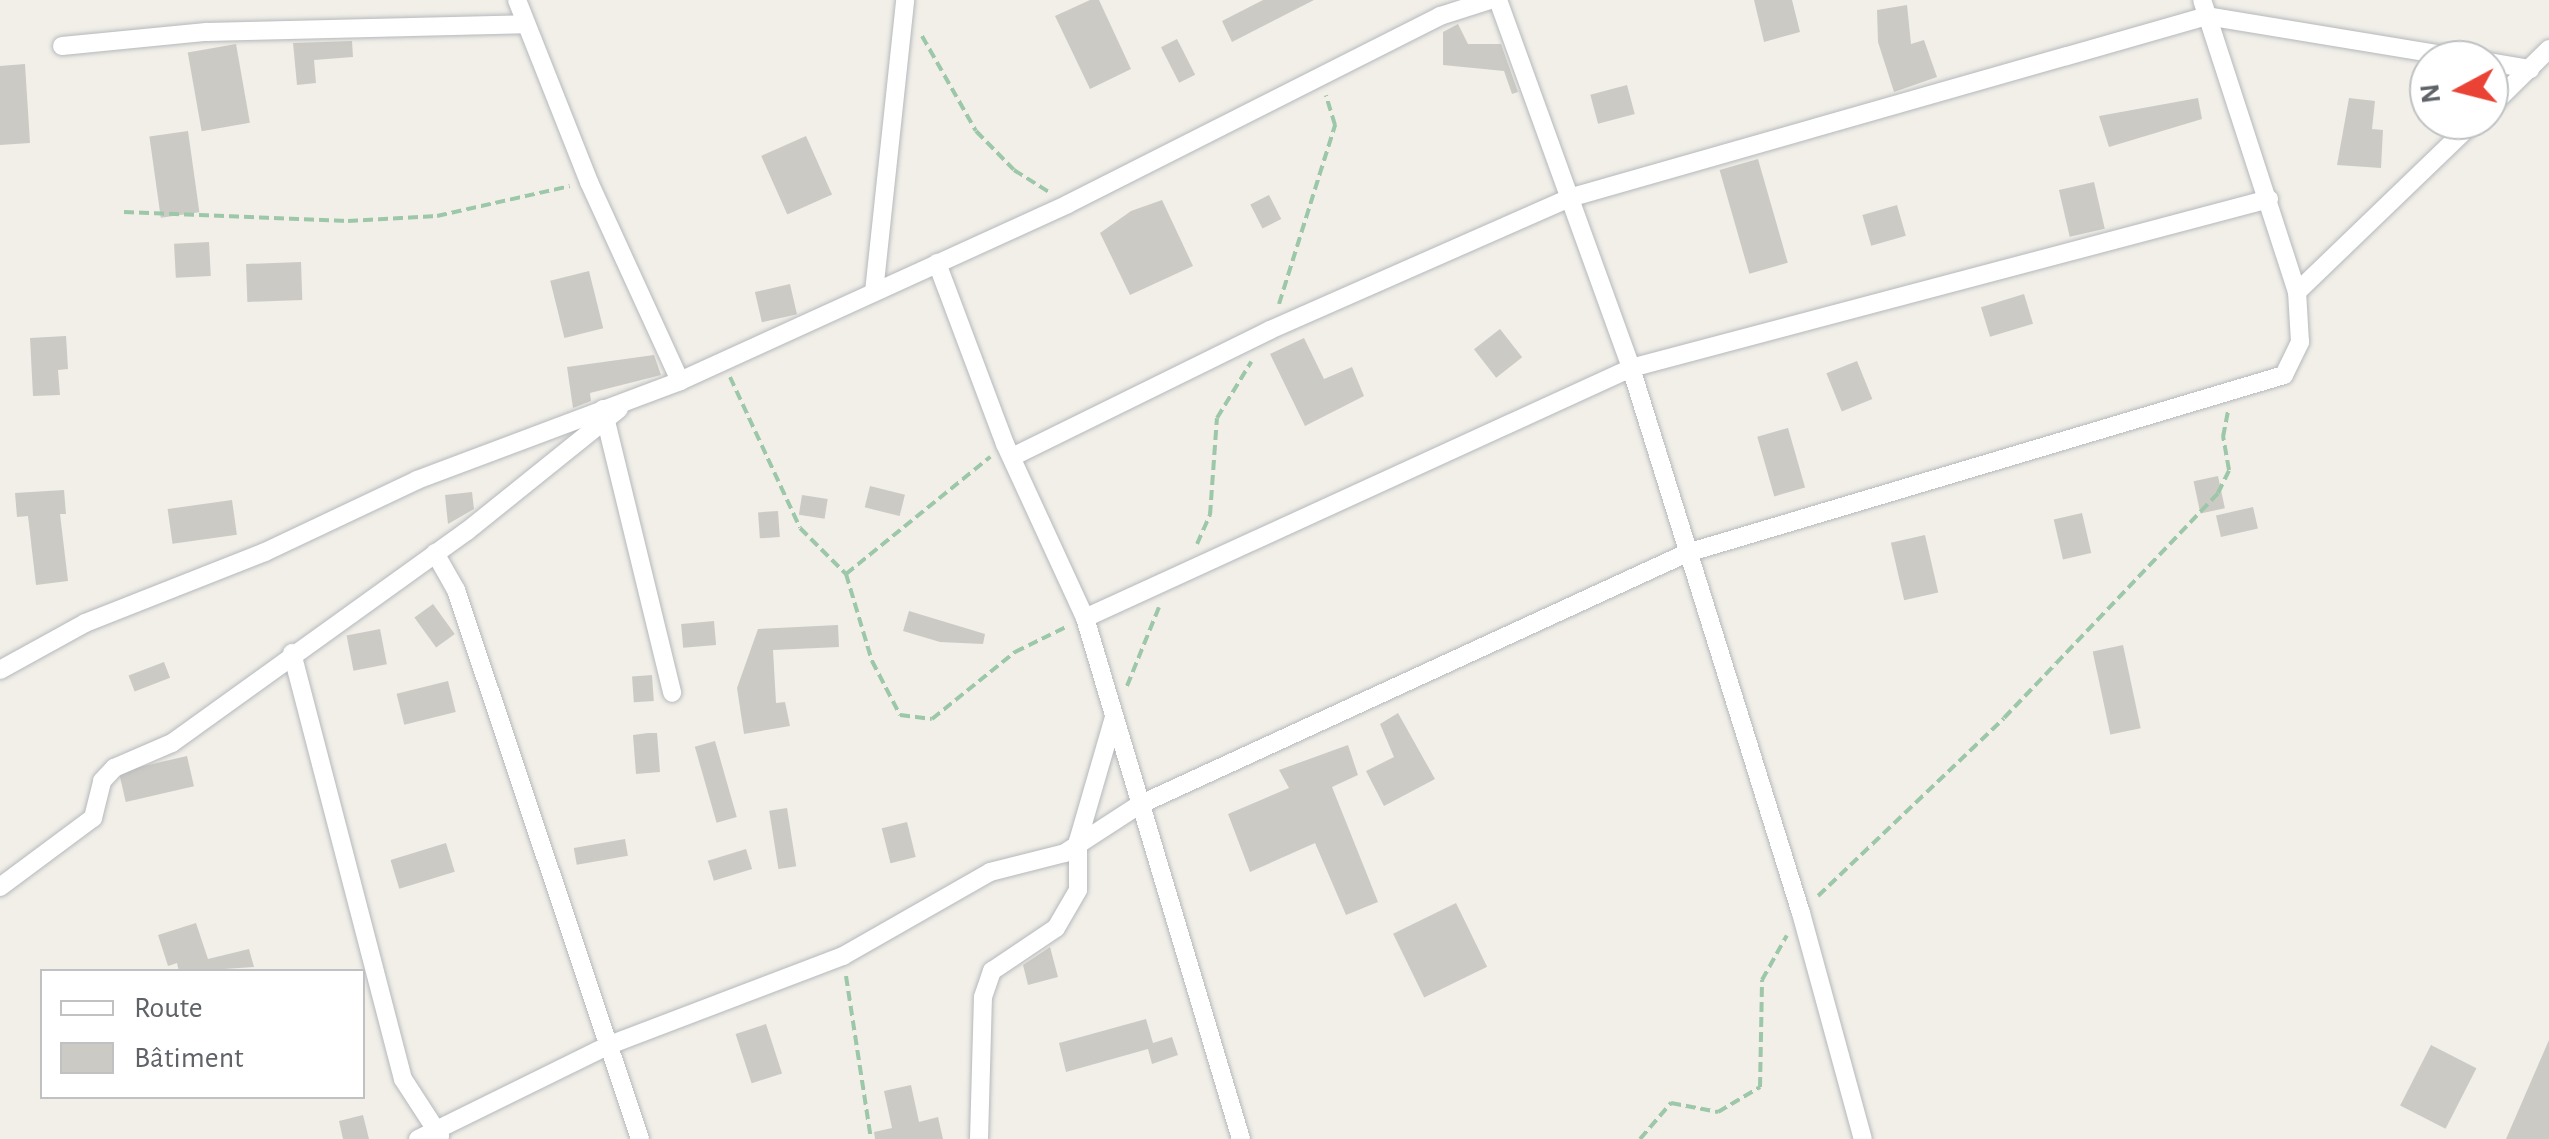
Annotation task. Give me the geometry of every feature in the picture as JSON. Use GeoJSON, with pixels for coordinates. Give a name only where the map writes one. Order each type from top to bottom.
{"type":"FeatureCollection","features":[{"type":"Feature","properties":{"kind":"street"},"geometry":{"type":"LineString","coordinates":[[517,0],[590,182],[680,380]]}},
{"type":"Feature","properties":{"kind":"street"},"geometry":{"type":"LineString","coordinates":[[874,292],[904,0]]}},
{"type":"Feature","properties":{"kind":"street"},"geometry":{"type":"LineString","coordinates":[[0,887],[93,818],[102,781],[114,768],[172,743],[435,553],[605,414],[640,394],[680,380],[1068,204],[1308,78],[1464,4],[1490,0]]}},
{"type":"Feature","properties":{"kind":"street"},"geometry":{"type":"LineString","coordinates":[[1498,0],[1631,368],[1801,912],[1864,1139]]}},
{"type":"Feature","properties":{"kind":"street"},"geometry":{"type":"LineString","coordinates":[[418,1139],[440,1134],[607,1046],[843,956],[990,872],[1065,854],[1078,841],[1138,804],[1687,553],[2256,388],[2292,365],[2300,342],[2297,292],[2204,8]]}},
{"type":"Feature","properties":{"kind":"street"},"geometry":{"type":"LineString","coordinates":[[1008,450],[1570,198],[2204,8],[2409,47]]}},
{"type":"Feature","properties":{"kind":"street"},"geometry":{"type":"LineString","coordinates":[[62,46],[206,32],[525,24]]}},
{"type":"Feature","properties":{"kind":"street"},"geometry":{"type":"LineString","coordinates":[[2509,89],[2549,49]]}},
{"type":"Feature","properties":{"kind":"street"},"geometry":{"type":"LineString","coordinates":[[2509,65],[2530,69]]}},
{"type":"Feature","properties":{"kind":"street"},"geometry":{"type":"LineString","coordinates":[[2297,292],[2455,140]]}},
{"type":"Feature","properties":{"kind":"street"},"geometry":{"type":"LineString","coordinates":[[1085,618],[1631,368],[2269,199]]}},
{"type":"Feature","properties":{"kind":"street"},"geometry":{"type":"LineString","coordinates":[[937,263],[1008,450],[1085,618],[1240,1139]]}},
{"type":"Feature","properties":{"kind":"street"},"geometry":{"type":"LineString","coordinates":[[0,670],[85,624],[265,552],[417,480],[605,414]]}},
{"type":"Feature","properties":{"kind":"street"},"geometry":{"type":"LineString","coordinates":[[605,414],[672,693]]}},
{"type":"Feature","properties":{"kind":"street"},"geometry":{"type":"LineString","coordinates":[[435,553],[456,590],[640,1139]]}},
{"type":"Feature","properties":{"kind":"street"},"geometry":{"type":"LineString","coordinates":[[292,653],[403,1078],[440,1134]]}},
{"type":"Feature","properties":{"kind":"street"},"geometry":{"type":"LineString","coordinates":[[980,1139],[983,997],[992,971],[1056,928],[1078,890],[1078,841],[1115,716]]}},
{"type":"Feature","properties":{"kind":"path"},"geometry":{"type":"LineString","coordinates":[[922,35],[976,132],[1014,170],[1068,204]]}},
{"type":"Feature","properties":{"kind":"path"},"geometry":{"type":"LineString","coordinates":[[1270,330],[1335,125],[1330,100],[1308,78]]}},
{"type":"Feature","properties":{"kind":"path"},"geometry":{"type":"LineString","coordinates":[[124,212],[348,221],[437,216],[590,182]]}},
{"type":"Feature","properties":{"kind":"path"},"geometry":{"type":"LineString","coordinates":[[1115,716],[1172,576],[1208,527],[1217,418],[1252,359]]}},
{"type":"Feature","properties":{"kind":"path"},"geometry":{"type":"LineString","coordinates":[[722,360],[800,528],[846,574],[889,696],[900,714],[920,720],[932,718],[1015,652],[1085,618]]}},
{"type":"Feature","properties":{"kind":"path"},"geometry":{"type":"LineString","coordinates":[[1640,1139],[1671,1103],[1718,1112],[1760,1087],[1762,980],[1801,912],[2004,718],[2218,493],[2230,470],[2225,416],[2236,398],[2256,388]]}},
{"type":"Feature","properties":{"kind":"path"},"geometry":{"type":"LineString","coordinates":[[846,574],[1008,450]]}},
{"type":"Feature","properties":{"kind":"path"},"geometry":{"type":"LineString","coordinates":[[843,956],[871,1139]]}},
{"type":"Feature","properties":{"kind":"building"},"geometry":{"type":"Polygon","coordinates":[[[1090,0],[1099,0],[1131,69],[1090,89],[1055,16],[1090,0]]]}},
{"type":"Feature","properties":{"kind":"building"},"geometry":{"type":"Polygon","coordinates":[[[1263,0],[1314,0],[1232,42],[1222,21],[1263,0]]]}},
{"type":"Feature","properties":{"kind":"building"},"geometry":{"type":"Polygon","coordinates":[[[1754,0],[1792,0],[1800,32],[1764,42],[1754,0]]]}},
{"type":"Feature","properties":{"kind":"building"},"geometry":{"type":"Polygon","coordinates":[[[1907,5],[1911,44],[1924,40],[1937,77],[1894,92],[1878,42],[1877,10],[1907,5]]]}},
{"type":"Feature","properties":{"kind":"building"},"geometry":{"type":"Polygon","coordinates":[[[1458,24],[1468,44],[1501,44],[1518,92],[1512,94],[1504,71],[1443,65],[1443,32],[1458,24]]]}},
{"type":"Feature","properties":{"kind":"building"},"geometry":{"type":"Polygon","coordinates":[[[1177,39],[1195,75],[1179,83],[1161,47],[1177,39]]]}},
{"type":"Feature","properties":{"kind":"building"},"geometry":{"type":"Polygon","coordinates":[[[352,41],[353,57],[314,60],[316,83],[297,85],[293,43],[352,41]]]}},
{"type":"Feature","properties":{"kind":"building"},"geometry":{"type":"Polygon","coordinates":[[[236,44],[250,123],[202,131],[188,53],[236,44]]]}},
{"type":"Feature","properties":{"kind":"building"},"geometry":{"type":"Polygon","coordinates":[[[25,64],[30,143],[0,145],[0,66],[25,64]]]}},
{"type":"Feature","properties":{"kind":"building"},"geometry":{"type":"Polygon","coordinates":[[[1627,85],[1635,114],[1598,124],[1590,95],[1627,85]]]}},
{"type":"Feature","properties":{"kind":"building"},"geometry":{"type":"Polygon","coordinates":[[[2198,98],[2202,119],[2109,147],[2099,116],[2198,98]]]}},
{"type":"Feature","properties":{"kind":"building"},"geometry":{"type":"Polygon","coordinates":[[[2349,98],[2375,101],[2372,129],[2383,130],[2381,168],[2337,165],[2349,98]]]}},
{"type":"Feature","properties":{"kind":"building"},"geometry":{"type":"Polygon","coordinates":[[[188,131],[199,212],[161,218],[149,136],[188,131]]]}},
{"type":"Feature","properties":{"kind":"building"},"geometry":{"type":"Polygon","coordinates":[[[806,136],[832,194],[787,214],[761,156],[806,136]]]}},
{"type":"Feature","properties":{"kind":"building"},"geometry":{"type":"Polygon","coordinates":[[[1758,159],[1788,263],[1749,274],[1720,170],[1758,159]]]}},
{"type":"Feature","properties":{"kind":"building"},"geometry":{"type":"Polygon","coordinates":[[[2094,182],[2105,229],[2070,237],[2059,190],[2094,182]]]}},
{"type":"Feature","properties":{"kind":"building"},"geometry":{"type":"Polygon","coordinates":[[[1269,195],[1281,219],[1263,229],[1250,205],[1269,195]]]}},
{"type":"Feature","properties":{"kind":"building"},"geometry":{"type":"Polygon","coordinates":[[[1162,200],[1193,266],[1130,295],[1100,233],[1131,211],[1162,200]]]}},
{"type":"Feature","properties":{"kind":"building"},"geometry":{"type":"Polygon","coordinates":[[[1897,205],[1906,236],[1871,246],[1862,215],[1897,205]]]}},
{"type":"Feature","properties":{"kind":"building"},"geometry":{"type":"Polygon","coordinates":[[[209,242],[211,276],[176,278],[174,244],[209,242]]]}},
{"type":"Feature","properties":{"kind":"building"},"geometry":{"type":"Polygon","coordinates":[[[301,262],[302,300],[247,302],[246,264],[301,262]]]}},
{"type":"Feature","properties":{"kind":"building"},"geometry":{"type":"Polygon","coordinates":[[[589,271],[603,328],[564,338],[550,281],[589,271]]]}},
{"type":"Feature","properties":{"kind":"building"},"geometry":{"type":"Polygon","coordinates":[[[790,284],[797,314],[762,322],[755,292],[790,284]]]}},
{"type":"Feature","properties":{"kind":"building"},"geometry":{"type":"Polygon","coordinates":[[[2024,294],[2033,324],[1990,337],[1981,307],[2024,294]]]}},
{"type":"Feature","properties":{"kind":"building"},"geometry":{"type":"Polygon","coordinates":[[[1500,329],[1522,357],[1496,378],[1474,349],[1500,329]]]}},
{"type":"Feature","properties":{"kind":"building"},"geometry":{"type":"Polygon","coordinates":[[[66,336],[68,369],[58,370],[60,395],[33,396],[30,338],[66,336]]]}},
{"type":"Feature","properties":{"kind":"building"},"geometry":{"type":"Polygon","coordinates":[[[1304,338],[1324,379],[1352,367],[1364,396],[1305,426],[1270,354],[1304,338]]]}},
{"type":"Feature","properties":{"kind":"building"},"geometry":{"type":"Polygon","coordinates":[[[654,355],[661,375],[590,393],[591,401],[573,408],[567,367],[654,355]]]}},
{"type":"Feature","properties":{"kind":"building"},"geometry":{"type":"Polygon","coordinates":[[[1857,361],[1872,399],[1842,411],[1826,373],[1857,361]]]}},
{"type":"Feature","properties":{"kind":"building"},"geometry":{"type":"Polygon","coordinates":[[[1788,428],[1805,488],[1774,496],[1757,437],[1788,428]]]}},
{"type":"Feature","properties":{"kind":"building"},"geometry":{"type":"Polygon","coordinates":[[[2218,476],[2225,508],[2200,513],[2194,481],[2218,476]]]}},
{"type":"Feature","properties":{"kind":"building"},"geometry":{"type":"Polygon","coordinates":[[[870,486],[905,495],[900,516],[865,507],[870,486]]]}},
{"type":"Feature","properties":{"kind":"building"},"geometry":{"type":"Polygon","coordinates":[[[64,490],[66,514],[60,514],[68,581],[36,585],[28,516],[17,517],[15,493],[64,490]]]}},
{"type":"Feature","properties":{"kind":"building"},"geometry":{"type":"Polygon","coordinates":[[[472,492],[474,509],[448,524],[445,495],[472,492]]]}},
{"type":"Feature","properties":{"kind":"building"},"geometry":{"type":"Polygon","coordinates":[[[802,495],[828,499],[825,519],[799,515],[802,495]]]}},
{"type":"Feature","properties":{"kind":"building"},"geometry":{"type":"Polygon","coordinates":[[[232,500],[237,535],[173,544],[168,509],[232,500]]]}},
{"type":"Feature","properties":{"kind":"building"},"geometry":{"type":"Polygon","coordinates":[[[2253,507],[2258,528],[2221,537],[2216,516],[2253,507]]]}},
{"type":"Feature","properties":{"kind":"building"},"geometry":{"type":"Polygon","coordinates":[[[778,511],[780,537],[760,538],[758,512],[778,511]]]}},
{"type":"Feature","properties":{"kind":"building"},"geometry":{"type":"Polygon","coordinates":[[[2082,513],[2091,553],[2063,559],[2054,520],[2082,513]]]}},
{"type":"Feature","properties":{"kind":"building"},"geometry":{"type":"Polygon","coordinates":[[[1925,535],[1938,592],[1904,600],[1891,543],[1925,535]]]}},
{"type":"Feature","properties":{"kind":"building"},"geometry":{"type":"Polygon","coordinates":[[[433,604],[455,634],[436,647],[414,618],[433,604]]]}},
{"type":"Feature","properties":{"kind":"building"},"geometry":{"type":"Polygon","coordinates":[[[909,611],[985,634],[983,644],[940,642],[903,631],[909,611]]]}},
{"type":"Feature","properties":{"kind":"building"},"geometry":{"type":"Polygon","coordinates":[[[714,621],[716,645],[683,648],[681,624],[714,621]]]}},
{"type":"Feature","properties":{"kind":"building"},"geometry":{"type":"Polygon","coordinates":[[[838,625],[839,647],[773,650],[776,703],[785,702],[790,726],[744,734],[737,688],[758,629],[838,625]]]}},
{"type":"Feature","properties":{"kind":"building"},"geometry":{"type":"Polygon","coordinates":[[[380,629],[387,664],[353,671],[347,635],[380,629]]]}},
{"type":"Feature","properties":{"kind":"building"},"geometry":{"type":"Polygon","coordinates":[[[2123,645],[2141,728],[2110,735],[2093,651],[2123,645]]]}},
{"type":"Feature","properties":{"kind":"building"},"geometry":{"type":"Polygon","coordinates":[[[164,662],[170,678],[135,691],[129,676],[164,662]]]}},
{"type":"Feature","properties":{"kind":"building"},"geometry":{"type":"Polygon","coordinates":[[[652,675],[654,701],[634,702],[632,676],[652,675]]]}},
{"type":"Feature","properties":{"kind":"building"},"geometry":{"type":"Polygon","coordinates":[[[448,681],[456,712],[404,725],[397,694],[448,681]]]}},
{"type":"Feature","properties":{"kind":"building"},"geometry":{"type":"Polygon","coordinates":[[[1398,713],[1435,779],[1384,806],[1366,771],[1394,757],[1380,724],[1398,713]]]}},
{"type":"Feature","properties":{"kind":"building"},"geometry":{"type":"Polygon","coordinates":[[[657,733],[660,772],[636,774],[633,735],[657,733]]]}},
{"type":"Feature","properties":{"kind":"building"},"geometry":{"type":"Polygon","coordinates":[[[715,741],[737,817],[717,823],[695,747],[715,741]]]}},
{"type":"Feature","properties":{"kind":"building"},"geometry":{"type":"Polygon","coordinates":[[[1348,745],[1358,775],[1332,787],[1378,902],[1346,915],[1315,843],[1250,872],[1228,814],[1289,788],[1279,770],[1348,745]]]}},
{"type":"Feature","properties":{"kind":"building"},"geometry":{"type":"Polygon","coordinates":[[[187,756],[194,786],[126,802],[119,772],[187,756]]]}},
{"type":"Feature","properties":{"kind":"building"},"geometry":{"type":"Polygon","coordinates":[[[787,808],[796,866],[778,869],[769,811],[787,808]]]}},
{"type":"Feature","properties":{"kind":"building"},"geometry":{"type":"Polygon","coordinates":[[[907,822],[916,857],[890,863],[882,828],[907,822]]]}},
{"type":"Feature","properties":{"kind":"building"},"geometry":{"type":"Polygon","coordinates":[[[625,839],[628,856],[577,865],[574,848],[625,839]]]}},
{"type":"Feature","properties":{"kind":"building"},"geometry":{"type":"Polygon","coordinates":[[[446,843],[455,872],[399,889],[391,860],[446,843]]]}},
{"type":"Feature","properties":{"kind":"building"},"geometry":{"type":"Polygon","coordinates":[[[746,849],[752,869],[714,881],[708,861],[746,849]]]}},
{"type":"Feature","properties":{"kind":"building"},"geometry":{"type":"Polygon","coordinates":[[[1456,903],[1487,967],[1424,998],[1393,934],[1456,903]]]}},
{"type":"Feature","properties":{"kind":"building"},"geometry":{"type":"Polygon","coordinates":[[[196,923],[208,959],[249,949],[254,967],[178,969],[177,963],[168,966],[158,935],[196,923]]]}},
{"type":"Feature","properties":{"kind":"building"},"geometry":{"type":"Polygon","coordinates":[[[1050,947],[1058,977],[1028,985],[1023,965],[1050,947]]]}},
{"type":"Feature","properties":{"kind":"building"},"geometry":{"type":"Polygon","coordinates":[[[1146,1019],[1153,1043],[1172,1037],[1178,1055],[1152,1064],[1148,1049],[1066,1072],[1059,1043],[1146,1019]]]}},
{"type":"Feature","properties":{"kind":"building"},"geometry":{"type":"Polygon","coordinates":[[[766,1024],[782,1073],[752,1083],[736,1034],[766,1024]]]}},
{"type":"Feature","properties":{"kind":"building"},"geometry":{"type":"Polygon","coordinates":[[[2549,1040],[2549,1139],[2506,1139],[2549,1040]]]}},
{"type":"Feature","properties":{"kind":"building"},"geometry":{"type":"Polygon","coordinates":[[[2431,1045],[2476,1068],[2446,1129],[2400,1106],[2431,1045]]]}},
{"type":"Feature","properties":{"kind":"building"},"geometry":{"type":"Polygon","coordinates":[[[911,1085],[919,1122],[938,1117],[943,1139],[875,1139],[874,1132],[892,1128],[884,1091],[911,1085]]]}},
{"type":"Feature","properties":{"kind":"building"},"geometry":{"type":"Polygon","coordinates":[[[363,1115],[369,1139],[343,1139],[339,1121],[363,1115]]]}}]}
